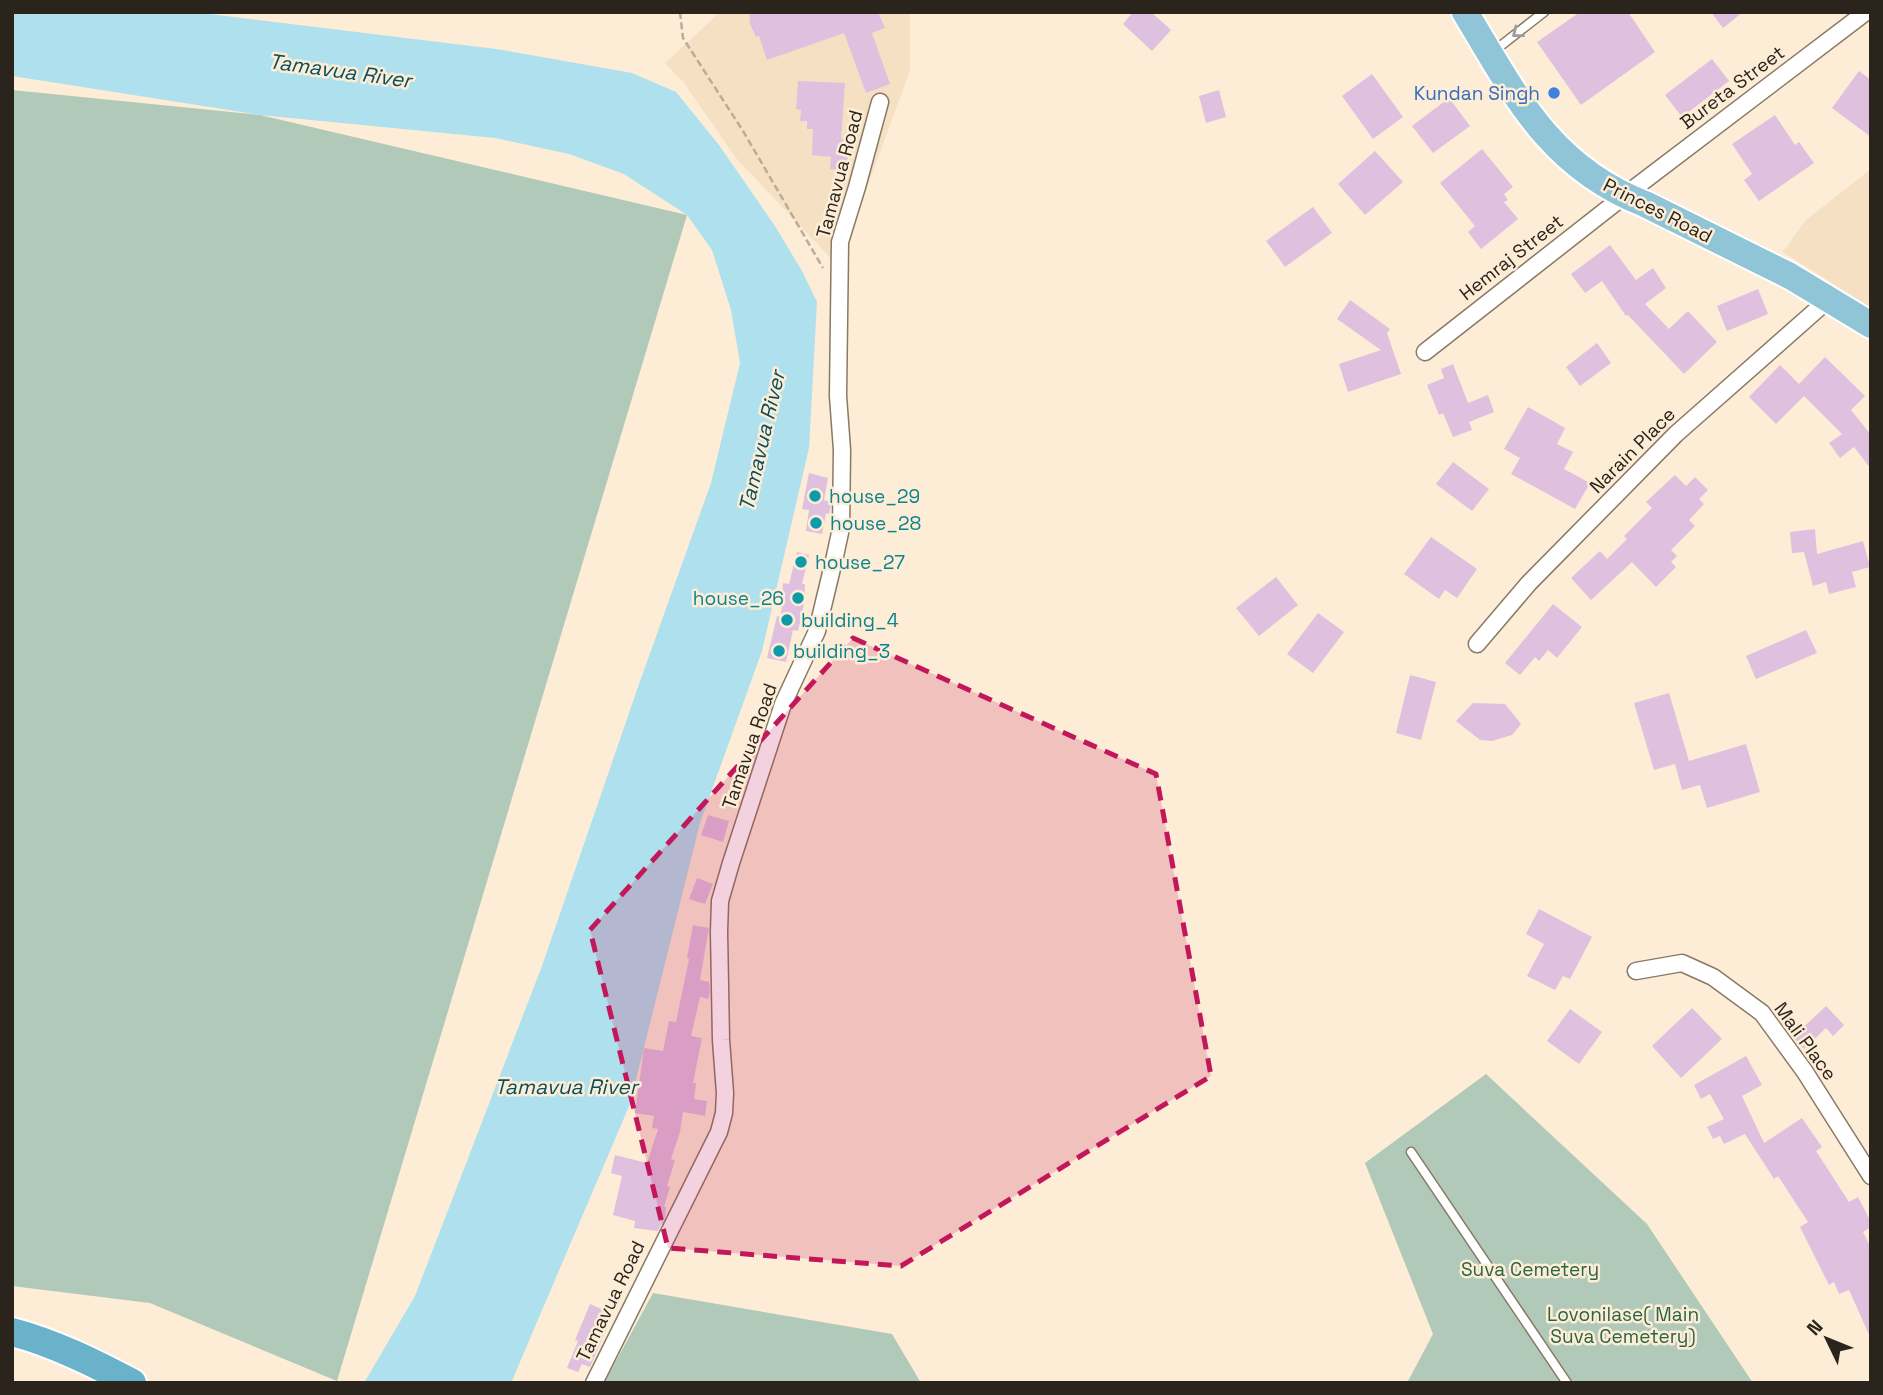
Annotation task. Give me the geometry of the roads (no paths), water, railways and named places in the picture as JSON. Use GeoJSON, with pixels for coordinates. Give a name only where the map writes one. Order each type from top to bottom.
{"type":"FeatureCollection","features":[{"type":"Feature","properties":{"kind":"highway"},"geometry":{"type":"LineString","coordinates":[[12,1332],[71,1353],[132,1383]]}},
{"type":"Feature","properties":{"kind":"main road","name":"Princes Road"},"geometry":{"type":"LineString","coordinates":[[1465,12],[1516,98],[1553,144],[1583,170],[1624,196],[1656,209],[1778,270],[1871,325]]}},
{"type":"Feature","properties":{"kind":"street","name":"Bureta Street"},"geometry":{"type":"LineString","coordinates":[[1624,196],[1863,13]]}},
{"type":"Feature","properties":{"kind":"street","name":"Tamavua Road"},"geometry":{"type":"LineString","coordinates":[[594,1383],[719,1132],[724,1113],[720,1040],[720,901],[783,704],[817,631],[841,528],[842,450],[838,396],[840,243],[880,102]]}},
{"type":"Feature","properties":{"kind":"street","name":"Hemraj Street"},"geometry":{"type":"LineString","coordinates":[[1425,352],[1624,196]]}},
{"type":"Feature","properties":{"kind":"street","name":"Narain Place"},"geometry":{"type":"LineString","coordinates":[[1477,644],[1529,583],[1676,434],[1829,299]]}},
{"type":"Feature","properties":{"kind":"street","name":"Mali Place"},"geometry":{"type":"LineString","coordinates":[[1636,971],[1682,963],[1713,977],[1762,1013],[1805,1072],[1871,1176]]}},
{"type":"Feature","properties":{"kind":"lane"},"geometry":{"type":"LineString","coordinates":[[1490,54],[1544,12]]}},
{"type":"Feature","properties":{"kind":"lane"},"geometry":{"type":"LineString","coordinates":[[1410,1152],[1567,1383]]}},
{"type":"Feature","properties":{"kind":"water","name":"Tamavua River"},"geometry":{"type":"Polygon","coordinates":[[[12,12],[193,12],[496,49],[632,73],[676,92],[719,145],[775,226],[817,302],[809,448],[762,651],[700,823],[630,1104],[511,1383],[364,1383],[415,1296],[542,966],[711,483],[740,363],[731,310],[712,250],[687,215],[624,174],[569,154],[495,138],[260,115],[12,76],[12,12]]]}},
{"type":"Feature","properties":{"kind":"place","name":"Kundan Singh"},"geometry":{"type":"Point","coordinates":[1554,93]}},
{"type":"Feature","properties":{"kind":"place","name":"house_29"},"geometry":{"type":"Point","coordinates":[815,496]}},
{"type":"Feature","properties":{"kind":"place","name":"house_28"},"geometry":{"type":"Point","coordinates":[816,523]}},
{"type":"Feature","properties":{"kind":"place","name":"house_27"},"geometry":{"type":"Point","coordinates":[801,562]}},
{"type":"Feature","properties":{"kind":"place","name":"house_26"},"geometry":{"type":"Point","coordinates":[798,598]}},
{"type":"Feature","properties":{"kind":"place","name":"building_4"},"geometry":{"type":"Point","coordinates":[787,620]}},
{"type":"Feature","properties":{"kind":"place","name":"building_3"},"geometry":{"type":"Point","coordinates":[779,651]}},
{"type":"Feature","properties":{"kind":"park label","name":"Suva Cemetery"},"geometry":{"type":"Point","coordinates":[1530,1269]}},
{"type":"Feature","properties":{"kind":"park label","name":"Lovonilase( Main Suva Cemetery)"},"geometry":{"type":"Point","coordinates":[1623,1325]}}]}
